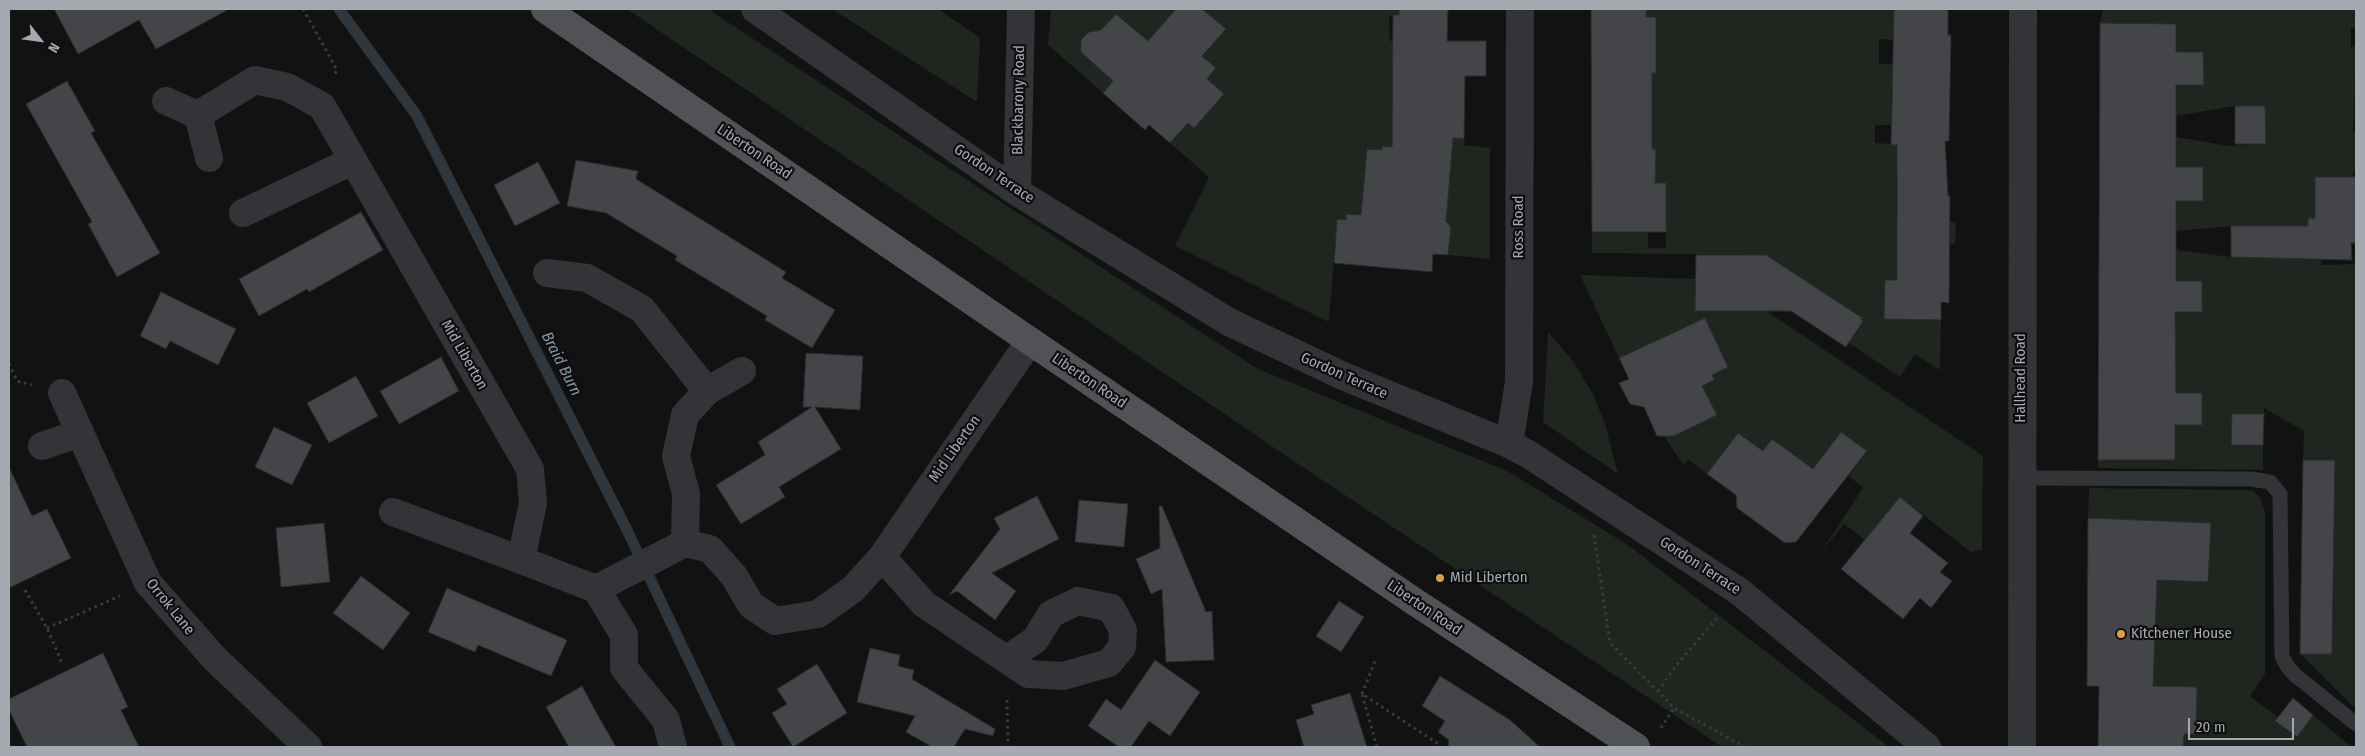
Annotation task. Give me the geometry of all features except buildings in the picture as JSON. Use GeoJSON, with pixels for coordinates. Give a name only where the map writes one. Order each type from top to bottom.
{"type":"FeatureCollection","features":[{"type":"Feature","properties":{"kind":"main road","name":"Liberton Road"},"geometry":{"type":"LineString","coordinates":[[546,9],[1415,602],[1636,747]]}},
{"type":"Feature","properties":{"kind":"street","name":"Gordon Terrace"},"geometry":{"type":"LineString","coordinates":[[755,9],[1017,192],[1229,322],[1342,376],[1509,444],[1588,492],[1740,592],[1927,747]]}},
{"type":"Feature","properties":{"kind":"street","name":"Blackbarony Road"},"geometry":{"type":"LineString","coordinates":[[1017,192],[1021,9]]}},
{"type":"Feature","properties":{"kind":"street","name":"Ross Road"},"geometry":{"type":"LineString","coordinates":[[1509,444],[1519,382],[1520,9]]}},
{"type":"Feature","properties":{"kind":"street","name":"Hallhead Road"},"geometry":{"type":"LineString","coordinates":[[2022,747],[2023,9]]}},
{"type":"Feature","properties":{"kind":"street"},"geometry":{"type":"LineString","coordinates":[[198,115],[255,80],[287,87],[322,106]]}},
{"type":"Feature","properties":{"kind":"street"},"geometry":{"type":"LineString","coordinates":[[166,101],[198,115]]}},
{"type":"Feature","properties":{"kind":"street","name":"Mid Liberton"},"geometry":{"type":"LineString","coordinates":[[322,106],[530,469],[532,503],[521,560]]}},
{"type":"Feature","properties":{"kind":"street"},"geometry":{"type":"LineString","coordinates":[[198,115],[209,158]]}},
{"type":"Feature","properties":{"kind":"street"},"geometry":{"type":"LineString","coordinates":[[243,213],[352,161]]}},
{"type":"Feature","properties":{"kind":"street"},"geometry":{"type":"LineString","coordinates":[[547,273],[587,278],[642,309],[707,391]]}},
{"type":"Feature","properties":{"kind":"street","name":"Mid Liberton"},"geometry":{"type":"LineString","coordinates":[[685,543],[710,549],[734,576],[751,605],[775,621],[818,614],[853,589],[882,557],[1030,341]]}},
{"type":"Feature","properties":{"kind":"street"},"geometry":{"type":"LineString","coordinates":[[596,589],[685,543],[686,494],[676,456],[685,415],[707,391],[742,371]]}},
{"type":"Feature","properties":{"kind":"street","name":"Orrok Lane"},"geometry":{"type":"LineString","coordinates":[[62,393],[148,583],[215,660],[308,747]]}},
{"type":"Feature","properties":{"kind":"street"},"geometry":{"type":"LineString","coordinates":[[42,446],[80,433]]}},
{"type":"Feature","properties":{"kind":"street"},"geometry":{"type":"LineString","coordinates":[[393,512],[596,589],[624,635],[624,668],[666,720],[673,747]]}},
{"type":"Feature","properties":{"kind":"street"},"geometry":{"type":"LineString","coordinates":[[882,557],[924,604],[1007,659]]}},
{"type":"Feature","properties":{"kind":"lane"},"geometry":{"type":"LineString","coordinates":[[2021,478],[2252,479],[2270,482],[2280,494],[2282,656],[2287,666],[2295,675],[2356,724]]}},
{"type":"Feature","properties":{"kind":"path"},"geometry":{"type":"LineString","coordinates":[[303,9],[337,70],[322,106]]}},
{"type":"Feature","properties":{"kind":"path"},"geometry":{"type":"LineString","coordinates":[[1588,492],[1610,644],[1674,708],[1745,747]]}},
{"type":"Feature","properties":{"kind":"path"},"geometry":{"type":"LineString","coordinates":[[47,628],[148,583]]}},
{"type":"Feature","properties":{"kind":"path"},"geometry":{"type":"LineString","coordinates":[[25,590],[47,628],[62,663]]}},
{"type":"Feature","properties":{"kind":"path"},"geometry":{"type":"LineString","coordinates":[[1658,692],[1679,662],[1740,592]]}},
{"type":"Feature","properties":{"kind":"path"},"geometry":{"type":"LineString","coordinates":[[1007,659],[1008,747]]}},
{"type":"Feature","properties":{"kind":"path"},"geometry":{"type":"LineString","coordinates":[[1375,662],[1362,694],[1377,747]]}},
{"type":"Feature","properties":{"kind":"path"},"geometry":{"type":"LineString","coordinates":[[1362,694],[1440,745],[1440,747]]}},
{"type":"Feature","properties":{"kind":"shaded area"},"geometry":{"type":"Polygon","coordinates":[[[627,9],[708,9],[1256,368],[1509,472],[1628,545],[1889,747],[1722,747],[1273,447],[627,9]]]}},
{"type":"Feature","properties":{"kind":"shaded area"},"geometry":{"type":"Polygon","coordinates":[[[832,9],[938,9],[980,38],[977,102],[832,9]]]}},
{"type":"Feature","properties":{"kind":"shaded area"},"geometry":{"type":"Polygon","coordinates":[[[1051,9],[1176,9],[1138,53],[1127,23],[1116,14],[1101,30],[1089,32],[1082,40],[1081,52],[1093,63],[1105,62],[1119,74],[1103,93],[1048,45],[1051,9]]]}},
{"type":"Feature","properties":{"kind":"shaded area"},"geometry":{"type":"Polygon","coordinates":[[[1202,9],[1399,9],[1399,15],[1389,16],[1390,41],[1441,41],[1445,51],[1393,52],[1392,135],[1464,139],[1464,145],[1490,148],[1490,259],[1448,255],[1451,228],[1407,148],[1383,146],[1382,150],[1367,149],[1364,216],[1346,214],[1346,220],[1337,219],[1329,322],[1175,246],[1209,177],[1170,143],[1188,123],[1194,128],[1207,79],[1216,68],[1202,56],[1226,29],[1202,9]]]}},
{"type":"Feature","properties":{"kind":"shaded area"},"geometry":{"type":"Polygon","coordinates":[[[1646,9],[1894,9],[1893,40],[1879,39],[1879,64],[1950,66],[1940,91],[1891,90],[1891,125],[1875,125],[1875,143],[1909,145],[1942,172],[1896,171],[1896,221],[1956,222],[1955,244],[1933,243],[1897,280],[1885,280],[1884,314],[1897,314],[1898,319],[1941,320],[1940,370],[1915,354],[1900,377],[1849,343],[1864,319],[1766,255],[1592,253],[1592,232],[1648,232],[1648,248],[1666,248],[1666,184],[1649,183],[1593,168],[1655,168],[1656,149],[1644,149],[1645,73],[1656,73],[1656,56],[1593,37],[1656,38],[1657,17],[1646,17],[1646,9]]]}},
{"type":"Feature","properties":{"kind":"shaded area"},"geometry":{"type":"Polygon","coordinates":[[[2103,9],[2356,9],[2356,28],[2351,28],[2351,47],[2356,47],[2353,132],[2356,133],[2356,170],[2353,170],[2353,177],[2315,177],[2315,218],[2308,218],[2307,259],[2321,260],[2321,265],[2356,264],[2356,709],[2300,654],[2332,654],[2333,636],[2335,461],[2303,460],[2304,431],[2264,408],[2264,414],[2232,414],[2231,445],[2263,445],[2263,470],[2098,468],[2098,460],[2175,460],[2175,425],[2202,425],[2202,393],[2175,393],[2174,363],[2098,363],[2098,342],[2175,342],[2175,312],[2202,312],[2202,281],[2176,281],[2176,250],[2231,257],[2264,258],[2264,226],[2231,226],[2176,231],[2176,201],[2203,184],[2203,167],[2176,167],[2176,137],[2230,146],[2266,144],[2265,106],[2235,106],[2175,116],[2176,85],[2203,85],[2203,52],[2176,52],[2176,24],[2100,23],[2103,9]]]}},
{"type":"Feature","properties":{"kind":"shaded area"},"geometry":{"type":"Polygon","coordinates":[[[1580,275],[1696,279],[1702,294],[1702,311],[1766,311],[1983,456],[1982,550],[1971,552],[1900,497],[1865,540],[1844,524],[1821,552],[1863,488],[1849,476],[1867,451],[1813,469],[1763,451],[1738,433],[1707,474],[1688,459],[1684,466],[1664,436],[1711,404],[1702,386],[1714,380],[1712,375],[1684,347],[1676,331],[1619,358],[1580,275]]]}},
{"type":"Feature","properties":{"kind":"shaded area"},"geometry":{"type":"Polygon","coordinates":[[[1548,332],[1573,361],[1593,394],[1605,424],[1618,474],[1543,422],[1548,332]]]}},
{"type":"Feature","properties":{"kind":"shaded area"},"geometry":{"type":"Polygon","coordinates":[[[2089,488],[2244,490],[2253,491],[2260,497],[2265,512],[2265,674],[2250,696],[2278,717],[2275,721],[2296,737],[2313,715],[2352,747],[2183,747],[2183,734],[2196,734],[2197,688],[2153,686],[2157,580],[2208,582],[2211,523],[2088,519],[2089,488]]]}},
{"type":"Feature","properties":{"kind":"waterway","name":"Braid Burn"},"geometry":{"type":"LineString","coordinates":[[339,9],[417,116],[627,530],[730,747]]}},
{"type":"Feature","properties":{"kind":"place","name":"Mid Liberton"},"geometry":{"type":"Point","coordinates":[1440,578]}},
{"type":"Feature","properties":{"kind":"place","name":"Kitchener House"},"geometry":{"type":"Point","coordinates":[2121,634]}}]}
